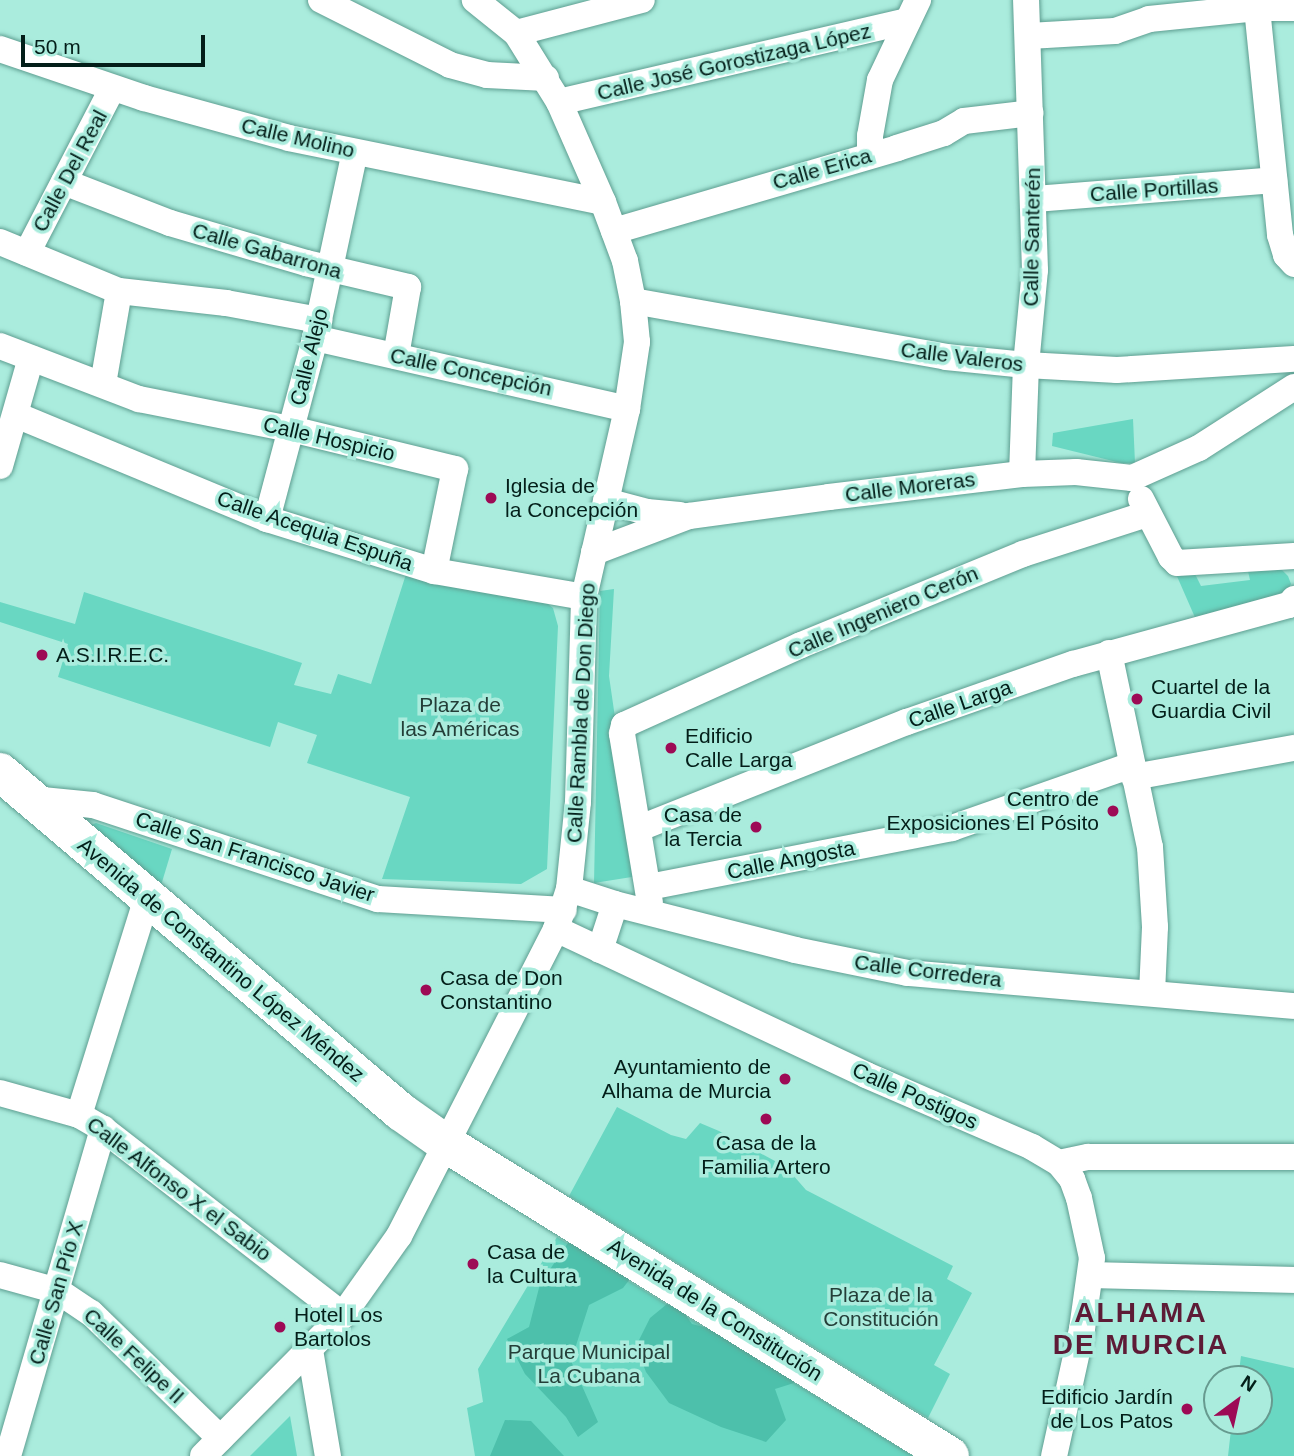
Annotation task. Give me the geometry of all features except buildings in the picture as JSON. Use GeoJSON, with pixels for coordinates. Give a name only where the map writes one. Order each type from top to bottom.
{"type":"FeatureCollection","features":[{"type":"Feature","properties":{"kind":"main road","name":"Avenida de Constantino López Méndez"},"geometry":{"type":"LineString","coordinates":[[0,772],[401,1112],[445,1143]]}},
{"type":"Feature","properties":{"kind":"main road","name":"Avenida de la Constitución"},"geometry":{"type":"LineString","coordinates":[[445,1143],[950,1456]]}},
{"type":"Feature","properties":{"kind":"street"},"geometry":{"type":"LineString","coordinates":[[321,0],[450,65],[487,75],[546,78]]}},
{"type":"Feature","properties":{"kind":"street","name":"Calle Rambla de Don Diego"},"geometry":{"type":"LineString","coordinates":[[475,0],[516,33],[559,102],[603,202],[625,261],[637,342],[627,409],[584,597],[578,802],[563,910]]}},
{"type":"Feature","properties":{"kind":"street"},"geometry":{"type":"LineString","coordinates":[[516,33],[642,0]]}},
{"type":"Feature","properties":{"kind":"street","name":"Calle Santerén"},"geometry":{"type":"LineString","coordinates":[[1022,474],[1026,365],[1035,270],[1035,199],[1026,0]]}},
{"type":"Feature","properties":{"kind":"street"},"geometry":{"type":"LineString","coordinates":[[1257,8],[1280,161],[1280,235],[1286,255],[1294,264]]}},
{"type":"Feature","properties":{"kind":"street"},"geometry":{"type":"LineString","coordinates":[[1029,36],[1115,31],[1149,19],[1257,8],[1294,8]]}},
{"type":"Feature","properties":{"kind":"street"},"geometry":{"type":"LineString","coordinates":[[870,155],[870,136],[880,80],[913,11]]}},
{"type":"Feature","properties":{"kind":"street","name":"Calle José Gorostizaga López"},"geometry":{"type":"LineString","coordinates":[[559,102],[913,11]]}},
{"type":"Feature","properties":{"kind":"street","name":"Calle Molino"},"geometry":{"type":"LineString","coordinates":[[0,49],[112,89],[289,138],[603,202]]}},
{"type":"Feature","properties":{"kind":"street","name":"Calle Del Real"},"geometry":{"type":"LineString","coordinates":[[27,253],[112,89]]}},
{"type":"Feature","properties":{"kind":"street","name":"Calle Erica"},"geometry":{"type":"LineString","coordinates":[[614,231],[944,133],[964,121],[1031,113]]}},
{"type":"Feature","properties":{"kind":"street","name":"Calle Alejo"},"geometry":{"type":"LineString","coordinates":[[267,519],[317,329],[355,152]]}},
{"type":"Feature","properties":{"kind":"street","name":"Calle Portillas"},"geometry":{"type":"LineString","coordinates":[[1035,199],[1280,161]]}},
{"type":"Feature","properties":{"kind":"street","name":"Calle Gabarrona"},"geometry":{"type":"LineString","coordinates":[[64,182],[170,223],[330,270],[408,288],[396,356]]}},
{"type":"Feature","properties":{"kind":"street","name":"Calle Concepción"},"geometry":{"type":"LineString","coordinates":[[0,242],[119,291],[226,303],[317,329],[396,356],[627,409]]}},
{"type":"Feature","properties":{"kind":"street"},"geometry":{"type":"LineString","coordinates":[[103,384],[119,291]]}},
{"type":"Feature","properties":{"kind":"street","name":"Calle Valeros"},"geometry":{"type":"LineString","coordinates":[[633,301],[946,357],[1026,365],[1117,370],[1294,359]]}},
{"type":"Feature","properties":{"kind":"street","name":"Calle Hospicio"},"geometry":{"type":"LineString","coordinates":[[0,346],[139,399],[291,429],[455,469],[434,571]]}},
{"type":"Feature","properties":{"kind":"street"},"geometry":{"type":"LineString","coordinates":[[0,466],[31,358]]}},
{"type":"Feature","properties":{"kind":"street"},"geometry":{"type":"LineString","coordinates":[[1294,387],[1199,448],[1132,478],[1147,514],[1177,563],[1188,565],[1294,556]]}},
{"type":"Feature","properties":{"kind":"street","name":"Calle Acequia Espuña"},"geometry":{"type":"LineString","coordinates":[[16,415],[267,519],[434,571],[584,597]]}},
{"type":"Feature","properties":{"kind":"street","name":"Calle Moreras"},"geometry":{"type":"LineString","coordinates":[[606,501],[647,512],[689,516],[1022,474],[1076,471],[1132,478]]}},
{"type":"Feature","properties":{"kind":"street","name":"Calle Ingeniero Cerón"},"geometry":{"type":"LineString","coordinates":[[624,725],[801,645],[1023,554],[1147,514]]}},
{"type":"Feature","properties":{"kind":"street","name":"Calle Moreras"},"geometry":{"type":"LineString","coordinates":[[594,552],[689,516]]}},
{"type":"Feature","properties":{"kind":"street","name":"Calle Larga"},"geometry":{"type":"LineString","coordinates":[[640,828],[906,722],[1109,653],[1291,602]]}},
{"type":"Feature","properties":{"kind":"street"},"geometry":{"type":"LineString","coordinates":[[1109,653],[1150,847],[1155,927],[1152,993]]}},
{"type":"Feature","properties":{"kind":"street"},"geometry":{"type":"LineString","coordinates":[[580,724],[624,725]]}},
{"type":"Feature","properties":{"kind":"street","name":"Calle Rambla de Don Diego"},"geometry":{"type":"LineString","coordinates":[[624,725],[622,734],[640,828],[649,887],[650,914]]}},
{"type":"Feature","properties":{"kind":"street","name":"Calle Angosta"},"geometry":{"type":"LineString","coordinates":[[649,887],[952,828],[1133,771],[1294,748]]}},
{"type":"Feature","properties":{"kind":"street","name":"Calle San Francisco Javier"},"geometry":{"type":"LineString","coordinates":[[31,799],[93,805],[378,899],[563,910]]}},
{"type":"Feature","properties":{"kind":"street"},"geometry":{"type":"LineString","coordinates":[[79,1115],[147,898]]}},
{"type":"Feature","properties":{"kind":"street"},"geometry":{"type":"LineString","coordinates":[[600,950],[615,904]]}},
{"type":"Feature","properties":{"kind":"street","name":"Calle Corredera"},"geometry":{"type":"LineString","coordinates":[[563,910],[615,904],[795,950],[908,973],[1294,1006]]}},
{"type":"Feature","properties":{"kind":"street"},"geometry":{"type":"LineString","coordinates":[[212,1447],[343,1315],[399,1236],[563,910]]}},
{"type":"Feature","properties":{"kind":"street","name":"Calle Postigos"},"geometry":{"type":"LineString","coordinates":[[563,910],[600,950],[866,1075],[1032,1147],[1059,1163]]}},
{"type":"Feature","properties":{"kind":"street","name":"Calle Alfonso X el Sabio"},"geometry":{"type":"LineString","coordinates":[[0,1093],[79,1115],[103,1129],[343,1315]]}},
{"type":"Feature","properties":{"kind":"street","name":"Calle San Pío X"},"geometry":{"type":"LineString","coordinates":[[8,1456],[103,1129]]}},
{"type":"Feature","properties":{"kind":"street"},"geometry":{"type":"LineString","coordinates":[[1054,1456],[1092,1275],[1092,1258],[1079,1198],[1072,1179],[1059,1163],[1088,1157],[1294,1157]]}},
{"type":"Feature","properties":{"kind":"street","name":"Calle Felipe II"},"geometry":{"type":"LineString","coordinates":[[0,1275],[58,1291],[91,1313],[212,1447]]}},
{"type":"Feature","properties":{"kind":"street"},"geometry":{"type":"LineString","coordinates":[[1092,1275],[1294,1280]]}},
{"type":"Feature","properties":{"kind":"street"},"geometry":{"type":"LineString","coordinates":[[310,1350],[328,1456]]}},
{"type":"Feature","properties":{"kind":"green space"},"geometry":{"type":"Polygon","coordinates":[[[1133,419],[1135,463],[1121,463],[1052,446],[1053,433],[1133,419]]]}},
{"type":"Feature","properties":{"kind":"green space"},"geometry":{"type":"Polygon","coordinates":[[[1277,565],[1288,576],[1291,584],[1281,601],[1197,622],[1176,574],[1193,570],[1201,586],[1250,580],[1247,567],[1277,565]]]}},
{"type":"Feature","properties":{"kind":"green space","name":"Plaza de las Américas"},"geometry":{"type":"Polygon","coordinates":[[[407,571],[539,597],[553,608],[558,626],[547,869],[521,884],[382,879],[410,797],[307,763],[317,735],[278,722],[270,747],[58,677],[68,644],[0,622],[0,602],[75,624],[84,592],[302,663],[294,685],[331,694],[338,674],[371,684],[407,571]]]}},
{"type":"Feature","properties":{"kind":"green space"},"geometry":{"type":"Polygon","coordinates":[[[614,589],[609,676],[638,876],[594,883],[600,591],[614,589]]]}},
{"type":"Feature","properties":{"kind":"green space"},"geometry":{"type":"Polygon","coordinates":[[[96,823],[172,849],[159,892],[91,825],[96,823]]]}},
{"type":"Feature","properties":{"kind":"green space","name":"Plaza de la Constitución"},"geometry":{"type":"Polygon","coordinates":[[[617,1107],[671,1135],[686,1139],[700,1123],[719,1131],[786,1167],[806,1190],[953,1266],[947,1279],[972,1293],[934,1365],[950,1374],[928,1418],[569,1196],[617,1107]]]}},
{"type":"Feature","properties":{"kind":"green space","name":"Parque Municipal La Cubana"},"geometry":{"type":"Polygon","coordinates":[[[557,1237],[913,1456],[475,1456],[467,1408],[483,1402],[478,1369],[557,1237]]]}},
{"type":"Feature","properties":{"kind":"green space"},"geometry":{"type":"Polygon","coordinates":[[[572,1237],[633,1275],[623,1288],[589,1305],[571,1361],[598,1422],[578,1437],[566,1417],[525,1374],[507,1339],[529,1327],[540,1284],[572,1237]]]}},
{"type":"Feature","properties":{"kind":"green space"},"geometry":{"type":"Polygon","coordinates":[[[667,1304],[683,1311],[692,1324],[731,1334],[789,1367],[794,1383],[775,1389],[786,1420],[766,1442],[721,1427],[669,1403],[646,1372],[636,1346],[650,1318],[667,1304]]]}},
{"type":"Feature","properties":{"kind":"green space"},"geometry":{"type":"Polygon","coordinates":[[[1241,1356],[1294,1368],[1294,1456],[1228,1456],[1230,1435],[1273,1435],[1273,1365],[1240,1365],[1241,1356]]]}},
{"type":"Feature","properties":{"kind":"green space"},"geometry":{"type":"Polygon","coordinates":[[[290,1416],[297,1456],[250,1456],[290,1416]]]}},
{"type":"Feature","properties":{"kind":"green space"},"geometry":{"type":"Polygon","coordinates":[[[505,1420],[531,1421],[564,1456],[490,1456],[505,1420]]]}},
{"type":"Feature","properties":{"kind":"place","name":"Iglesia de la Concepción"},"geometry":{"type":"Point","coordinates":[491,498]}},
{"type":"Feature","properties":{"kind":"place","name":"A.S.I.R.E.C."},"geometry":{"type":"Point","coordinates":[42,655]}},
{"type":"Feature","properties":{"kind":"place","name":"Cuartel de la Guardia Civil"},"geometry":{"type":"Point","coordinates":[1137,699]}},
{"type":"Feature","properties":{"kind":"place","name":"Edificio Calle Larga"},"geometry":{"type":"Point","coordinates":[671,748]}},
{"type":"Feature","properties":{"kind":"place","name":"Centro de Exposiciones El Pósito"},"geometry":{"type":"Point","coordinates":[1113,811]}},
{"type":"Feature","properties":{"kind":"place","name":"Casa de la Tercia"},"geometry":{"type":"Point","coordinates":[756,827]}},
{"type":"Feature","properties":{"kind":"place","name":"Casa de Don Constantino"},"geometry":{"type":"Point","coordinates":[426,990]}},
{"type":"Feature","properties":{"kind":"place","name":"Ayuntamiento de Alhama de Murcia"},"geometry":{"type":"Point","coordinates":[785,1079]}},
{"type":"Feature","properties":{"kind":"place","name":"Casa de la Familia Artero"},"geometry":{"type":"Point","coordinates":[766,1119]}},
{"type":"Feature","properties":{"kind":"place","name":"Casa de la Cultura"},"geometry":{"type":"Point","coordinates":[473,1264]}},
{"type":"Feature","properties":{"kind":"place","name":"Hotel Los Bartolos"},"geometry":{"type":"Point","coordinates":[280,1327]}},
{"type":"Feature","properties":{"kind":"place","name":"Edificio Jardín de Los Patos"},"geometry":{"type":"Point","coordinates":[1187,1409]}},
{"type":"Feature","properties":{"kind":"district","name":"ALHAMA DE MURCIA"},"geometry":{"type":"Point","coordinates":[1141,1329]}}]}
